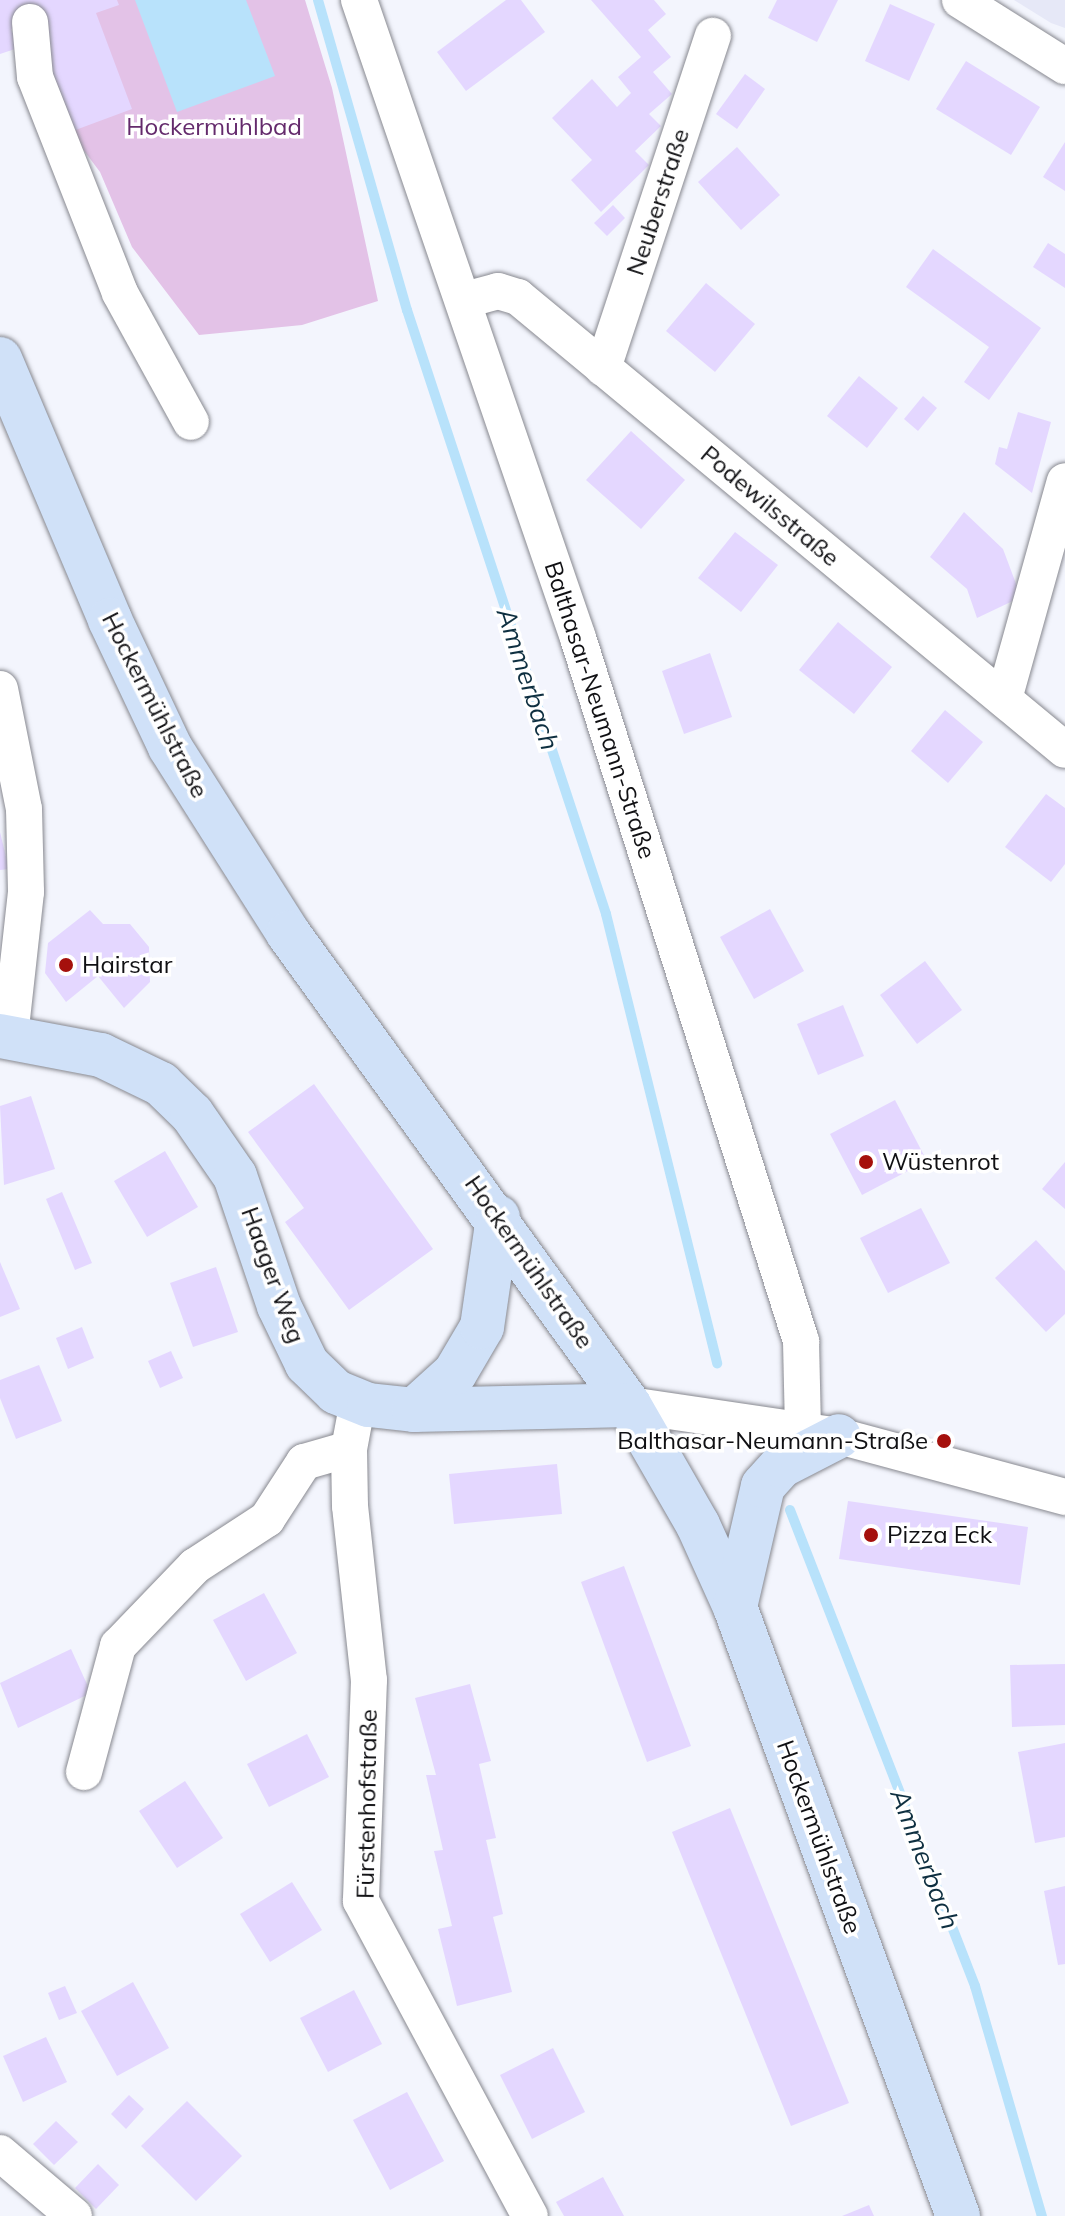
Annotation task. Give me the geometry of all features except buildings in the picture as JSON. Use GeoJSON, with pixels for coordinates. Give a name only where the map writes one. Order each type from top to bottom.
{"type":"FeatureCollection","features":[{"type":"Feature","properties":{"kind":"main road","name":"Hockermühlstraße"},"geometry":{"type":"LineString","coordinates":[[0,359],[170,747],[288,933],[498,1217],[629,1405],[698,1525],[735,1607],[958,2216]]}},
{"type":"Feature","properties":{"kind":"main road","name":"Haager Weg"},"geometry":{"type":"LineString","coordinates":[[5,1036],[101,1055],[161,1084],[192,1114],[235,1176],[279,1306],[307,1364],[336,1392],[358,1401],[414,1410],[629,1405]]}},
{"type":"Feature","properties":{"kind":"main road"},"geometry":{"type":"LineString","coordinates":[[414,1410],[455,1373],[482,1327],[498,1217]]}},
{"type":"Feature","properties":{"kind":"main road"},"geometry":{"type":"LineString","coordinates":[[735,1607],[763,1486],[781,1466],[821,1433]]}},
{"type":"Feature","properties":{"kind":"street","name":"Balthasar-Neumann-Straße"},"geometry":{"type":"LineString","coordinates":[[359,0],[465,300],[578,638],[801,1341],[821,1433]]}},
{"type":"Feature","properties":{"kind":"street"},"geometry":{"type":"LineString","coordinates":[[960,0],[1065,66]]}},
{"type":"Feature","properties":{"kind":"street"},"geometry":{"type":"LineString","coordinates":[[30,22],[35,77],[114,279],[191,422]]}},
{"type":"Feature","properties":{"kind":"street","name":"Neuberstraße"},"geometry":{"type":"LineString","coordinates":[[603,368],[713,36]]}},
{"type":"Feature","properties":{"kind":"street","name":"Podewilsstraße"},"geometry":{"type":"LineString","coordinates":[[465,300],[498,291],[518,297],[1065,750]]}},
{"type":"Feature","properties":{"kind":"street"},"geometry":{"type":"LineString","coordinates":[[1004,699],[1065,481]]}},
{"type":"Feature","properties":{"kind":"street","name":"Haager Weg"},"geometry":{"type":"LineString","coordinates":[[0,689],[24,809],[26,892],[5,1036]]}},
{"type":"Feature","properties":{"kind":"street","name":"Fürstenhofstraße"},"geometry":{"type":"LineString","coordinates":[[358,1401],[349,1449],[350,1506],[369,1680],[361,1901],[530,2216]]}},
{"type":"Feature","properties":{"kind":"street"},"geometry":{"type":"LineString","coordinates":[[629,1405],[821,1433],[1065,1497]]}},
{"type":"Feature","properties":{"kind":"street"},"geometry":{"type":"LineString","coordinates":[[84,1772],[118,1646],[195,1566],[267,1519],[304,1462],[349,1449]]}},
{"type":"Feature","properties":{"kind":"street"},"geometry":{"type":"LineString","coordinates":[[0,2153],[74,2216]]}},
{"type":"Feature","properties":{"kind":"shaded area"},"geometry":{"type":"Polygon","coordinates":[[[1014,0],[1065,0],[1065,28],[1051,23],[1014,0]]]}},
{"type":"Feature","properties":{"kind":"green space","name":"Hockermühlbad"},"geometry":{"type":"Polygon","coordinates":[[[0,0],[305,0],[332,88],[378,301],[302,325],[199,335],[132,247],[100,172],[70,132],[30,22],[11,29],[18,48],[0,0]]]}},
{"type":"Feature","properties":{"kind":"water"},"geometry":{"type":"Polygon","coordinates":[[[135,0],[246,0],[275,76],[177,112],[135,0]]]}},
{"type":"Feature","properties":{"kind":"waterway","name":"Ammerbach"},"geometry":{"type":"LineString","coordinates":[[318,0],[407,310],[606,914],[717,1364]]}},
{"type":"Feature","properties":{"kind":"waterway","name":"Ammerbach"},"geometry":{"type":"LineString","coordinates":[[790,1510],[975,1986],[1042,2216]]}},
{"type":"Feature","properties":{"kind":"place","name":"Hairstar"},"geometry":{"type":"Point","coordinates":[66,965]}},
{"type":"Feature","properties":{"kind":"place","name":"Wüstenrot"},"geometry":{"type":"Point","coordinates":[866,1162]}},
{"type":"Feature","properties":{"kind":"place","name":"Balthasar-Neumann-Straße"},"geometry":{"type":"Point","coordinates":[944,1441]}},
{"type":"Feature","properties":{"kind":"place","name":"Pizza Eck"},"geometry":{"type":"Point","coordinates":[871,1535]}}]}
